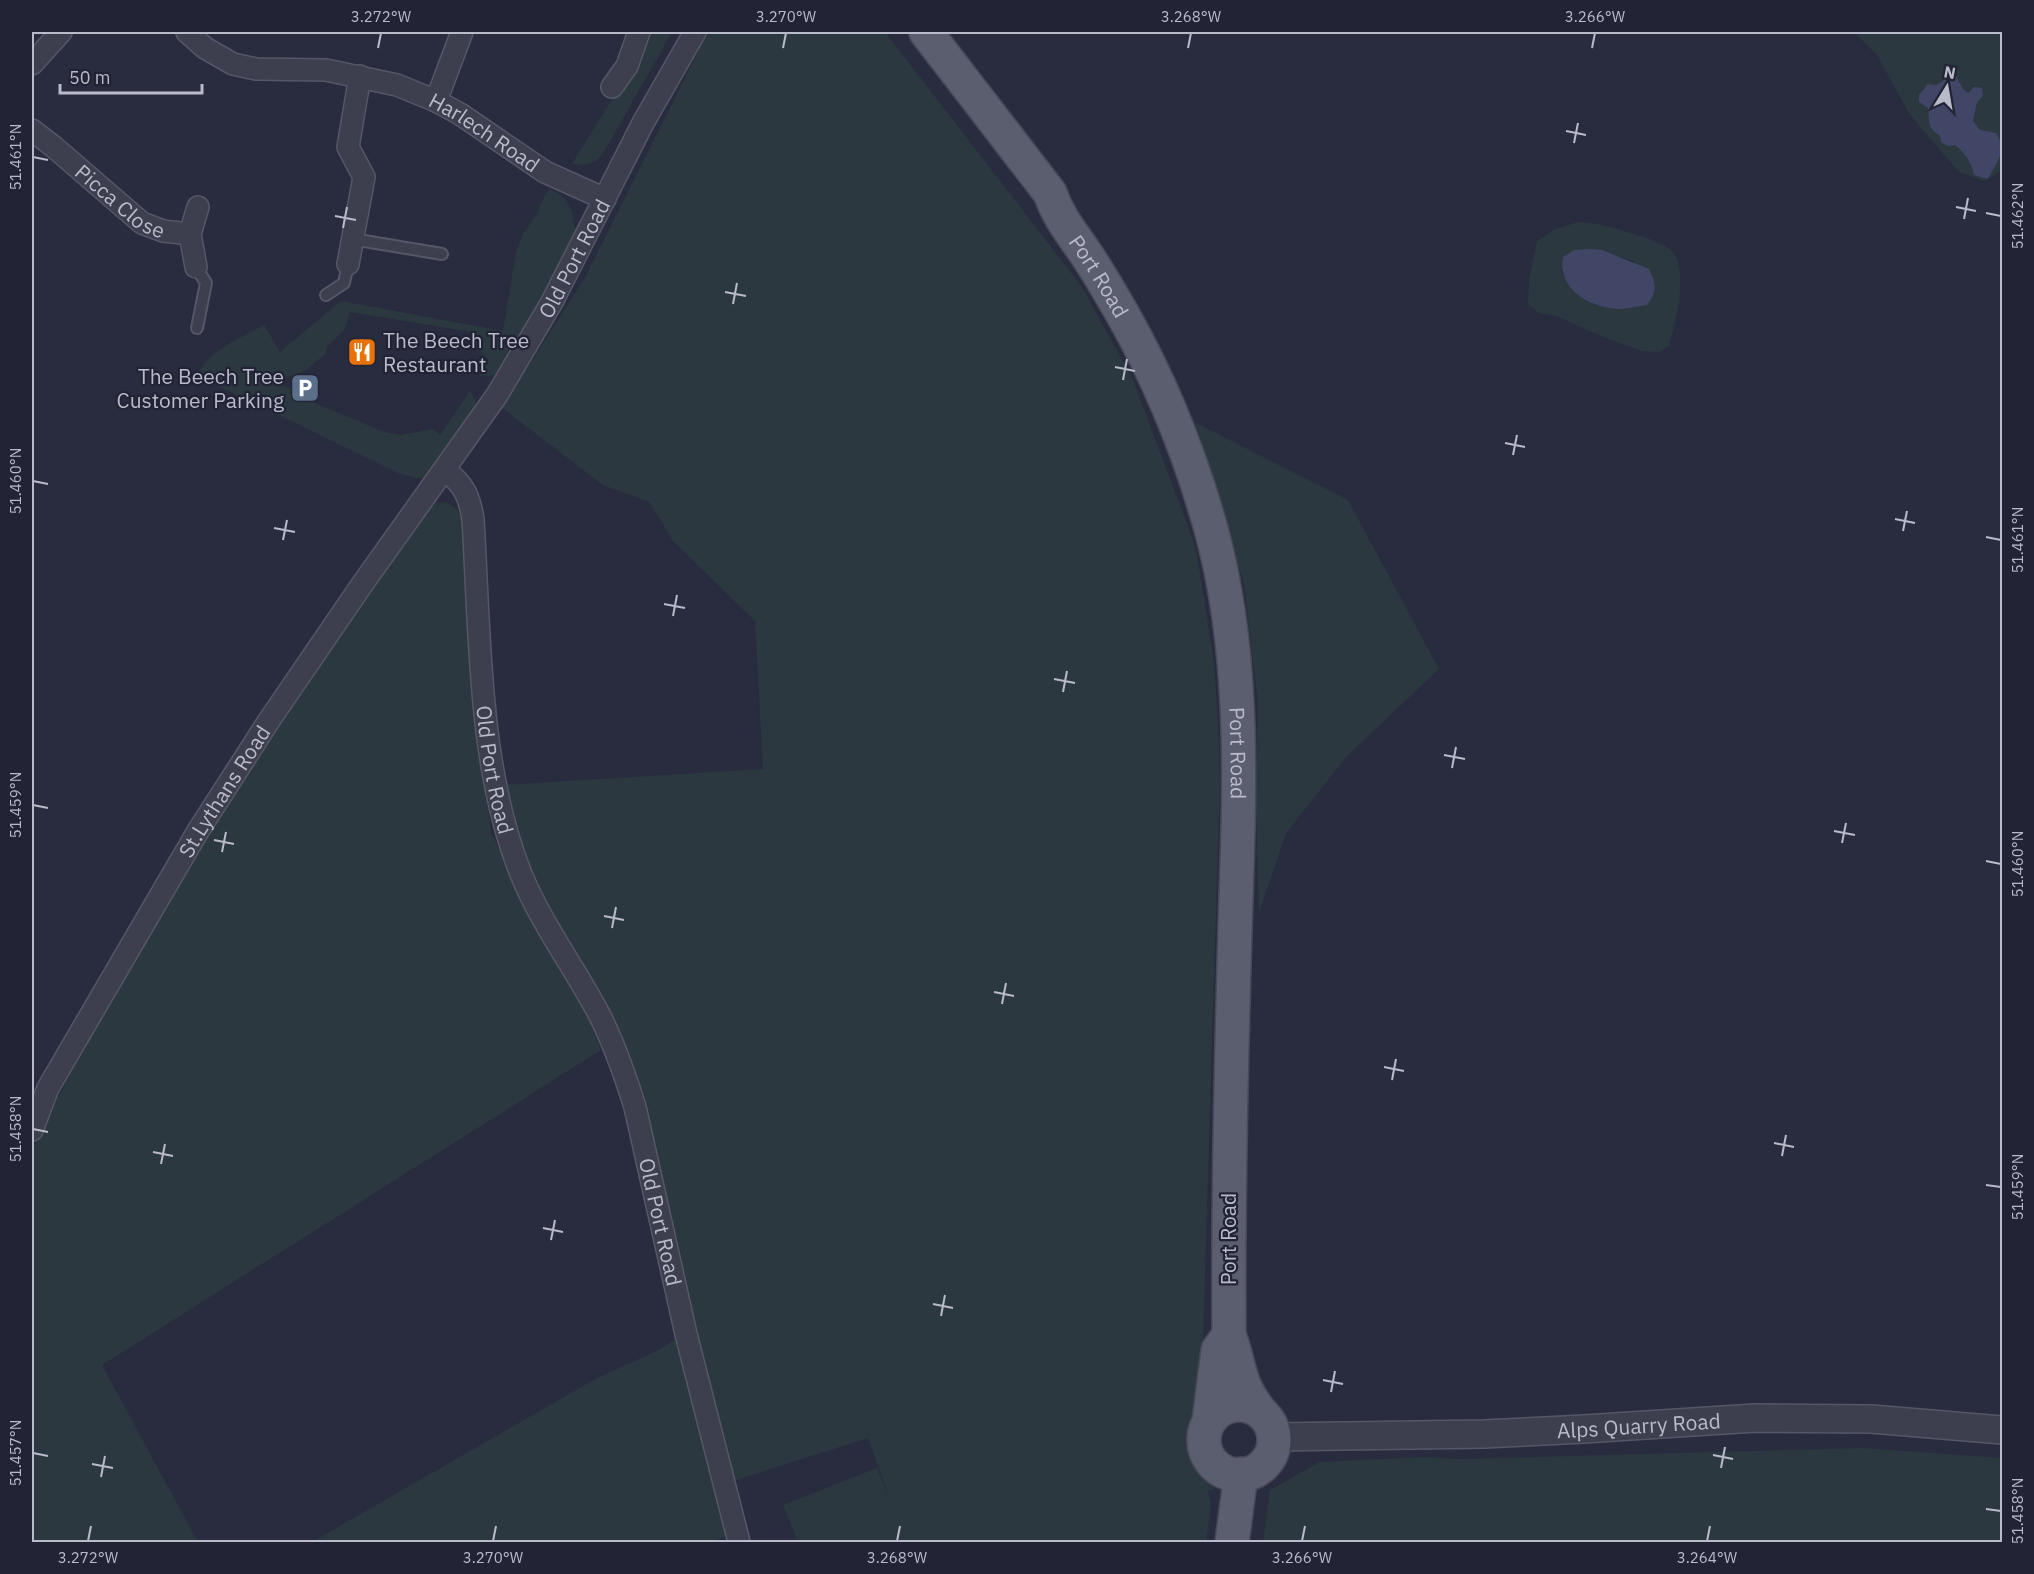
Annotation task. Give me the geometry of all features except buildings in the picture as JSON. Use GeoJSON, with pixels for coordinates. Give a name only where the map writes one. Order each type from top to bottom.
{"type":"FeatureCollection","features":[{"type":"Feature","properties":{"kind":"main road","name":"Port Road"},"geometry":{"type":"LineString","coordinates":[[904,32],[981,135],[1039,200],[1056,212]]}},
{"type":"Feature","properties":{"kind":"main road","name":"Port Road"},"geometry":{"type":"LineString","coordinates":[[926,32],[1050,193],[1056,212],[1086,254],[1123,314],[1154,374],[1179,432],[1212,532],[1233,641],[1240,752],[1228,1213],[1228,1335],[1235,1351],[1241,1381],[1267,1424]]}},
{"type":"Feature","properties":{"kind":"main road","name":"Port Road"},"geometry":{"type":"LineString","coordinates":[[1209,1421],[1218,1350],[1228,1335]]}},
{"type":"Feature","properties":{"kind":"main road"},"geometry":{"type":"LineString","coordinates":[[1250,1406],[1267,1424],[1272,1451],[1268,1460],[1251,1472],[1241,1474],[1220,1469],[1206,1452],[1205,1431],[1209,1421],[1217,1412],[1227,1407],[1250,1406]]}},
{"type":"Feature","properties":{"kind":"main road"},"geometry":{"type":"LineString","coordinates":[[1232,1542],[1241,1474]]}},
{"type":"Feature","properties":{"kind":"street"},"geometry":{"type":"LineString","coordinates":[[32,64],[61,32]]}},
{"type":"Feature","properties":{"kind":"street","name":"Harlech Road"},"geometry":{"type":"LineString","coordinates":[[187,32],[205,48],[233,64],[256,69],[326,70],[360,76],[397,85],[436,100],[545,172],[605,199]]}},
{"type":"Feature","properties":{"kind":"street"},"geometry":{"type":"LineString","coordinates":[[436,100],[462,32]]}},
{"type":"Feature","properties":{"kind":"street"},"geometry":{"type":"LineString","coordinates":[[612,87],[627,66],[639,32]]}},
{"type":"Feature","properties":{"kind":"street","name":"Old Port Road"},"geometry":{"type":"LineString","coordinates":[[695,32],[644,123],[527,346],[480,421],[445,470],[461,483],[466,492],[473,519],[486,720],[502,821],[522,876],[600,1015],[627,1082],[635,1107],[686,1334],[739,1542]]}},
{"type":"Feature","properties":{"kind":"street"},"geometry":{"type":"LineString","coordinates":[[348,264],[364,177],[348,147],[360,76]]}},
{"type":"Feature","properties":{"kind":"street","name":"Picca Close"},"geometry":{"type":"LineString","coordinates":[[32,130],[142,223],[163,231],[190,234]]}},
{"type":"Feature","properties":{"kind":"street","name":"Picca Close"},"geometry":{"type":"LineString","coordinates":[[196,267],[190,234],[198,207]]}},
{"type":"Feature","properties":{"kind":"street","name":"St.Lythans Road"},"geometry":{"type":"LineString","coordinates":[[32,1130],[48,1088],[198,831],[295,681],[445,470]]}},
{"type":"Feature","properties":{"kind":"street","name":"Alps Quarry Road"},"geometry":{"type":"LineString","coordinates":[[1267,1424],[1349,1434],[1484,1434],[1755,1418],[1871,1419],[2002,1430]]}},
{"type":"Feature","properties":{"kind":"lane"},"geometry":{"type":"LineString","coordinates":[[352,239],[442,254]]}},
{"type":"Feature","properties":{"kind":"lane"},"geometry":{"type":"LineString","coordinates":[[326,295],[344,284],[348,264]]}},
{"type":"Feature","properties":{"kind":"lane"},"geometry":{"type":"LineString","coordinates":[[196,267],[206,283],[197,328]]}},
{"type":"Feature","properties":{"kind":"shaded area"},"geometry":{"type":"Polygon","coordinates":[[[648,32],[672,32],[601,157],[587,164],[572,164],[612,99],[648,32]]]}},
{"type":"Feature","properties":{"kind":"shaded area"},"geometry":{"type":"Polygon","coordinates":[[[708,32],[885,32],[1082,287],[1133,380],[1196,548],[1214,662],[1220,781],[1201,1404],[1191,1434],[1198,1463],[1214,1489],[1208,1491],[1211,1505],[1206,1542],[798,1542],[783,1505],[877,1468],[891,1503],[868,1438],[733,1481],[710,1394],[630,1054],[548,910],[524,857],[502,785],[763,769],[755,621],[673,541],[649,502],[603,485],[502,408],[584,279],[708,32]]]}},
{"type":"Feature","properties":{"kind":"shaded area"},"geometry":{"type":"Polygon","coordinates":[[[1854,32],[2002,32],[2002,171],[1984,181],[1959,172],[1910,115],[1877,55],[1854,32]]]}},
{"type":"Feature","properties":{"kind":"shaded area"},"geometry":{"type":"Polygon","coordinates":[[[549,189],[560,195],[568,204],[574,228],[580,228],[503,369],[490,376],[480,375],[489,360],[472,342],[472,332],[350,312],[345,329],[327,347],[325,354],[306,370],[285,378],[283,385],[313,402],[384,432],[401,435],[433,429],[440,435],[470,391],[476,402],[476,409],[428,478],[416,478],[398,473],[202,378],[199,372],[219,350],[264,325],[280,352],[341,301],[503,331],[516,252],[523,234],[538,212],[549,189]]]}},
{"type":"Feature","properties":{"kind":"shaded area"},"geometry":{"type":"Polygon","coordinates":[[[1578,222],[1594,223],[1645,237],[1671,250],[1677,258],[1680,282],[1669,346],[1659,352],[1642,351],[1556,316],[1539,313],[1528,304],[1529,279],[1537,241],[1553,230],[1578,222]],[[1620,257],[1561,270],[1567,283],[1578,295],[1635,261],[1620,257]]]}},
{"type":"Feature","properties":{"kind":"shaded area"},"geometry":{"type":"Polygon","coordinates":[[[1196,423],[1348,500],[1439,669],[1347,756],[1286,833],[1259,913],[1256,813],[1258,703],[1244,584],[1196,423]]]}},
{"type":"Feature","properties":{"kind":"shaded area"},"geometry":{"type":"Polygon","coordinates":[[[445,502],[455,507],[461,516],[468,636],[491,833],[581,1000],[601,1050],[102,1365],[198,1542],[32,1542],[32,1150],[70,1074],[224,804],[426,511],[436,503],[445,502]]]}},
{"type":"Feature","properties":{"kind":"shaded area"},"geometry":{"type":"Polygon","coordinates":[[[679,1337],[729,1535],[712,1542],[312,1542],[597,1378],[659,1350],[679,1337]]]}},
{"type":"Feature","properties":{"kind":"shaded area"},"geometry":{"type":"Polygon","coordinates":[[[1862,1448],[2002,1458],[2002,1542],[1263,1542],[1270,1490],[1320,1462],[1424,1457],[1460,1459],[1862,1448]]]}},
{"type":"Feature","properties":{"kind":"water"},"geometry":{"type":"Polygon","coordinates":[[[1949,76],[1956,76],[1968,93],[1974,87],[1982,88],[1983,96],[1977,102],[1973,121],[1980,130],[1996,133],[2001,145],[2000,156],[1988,179],[1974,175],[1968,158],[1955,145],[1948,146],[1941,142],[1940,136],[1931,127],[1928,108],[1919,102],[1919,95],[1928,84],[1937,85],[1949,76]]]}},
{"type":"Feature","properties":{"kind":"water"},"geometry":{"type":"Polygon","coordinates":[[[1574,250],[1602,250],[1649,269],[1655,287],[1647,305],[1622,309],[1607,308],[1578,295],[1565,279],[1562,269],[1563,257],[1574,250]]]}},
{"type":"Feature","properties":{"kind":"place","name":"The Beech Tree Restaurant"},"geometry":{"type":"Point","coordinates":[362,352]}},
{"type":"Feature","properties":{"kind":"place","name":"The Beech Tree Customer Parking"},"geometry":{"type":"Point","coordinates":[305,388]}}]}
